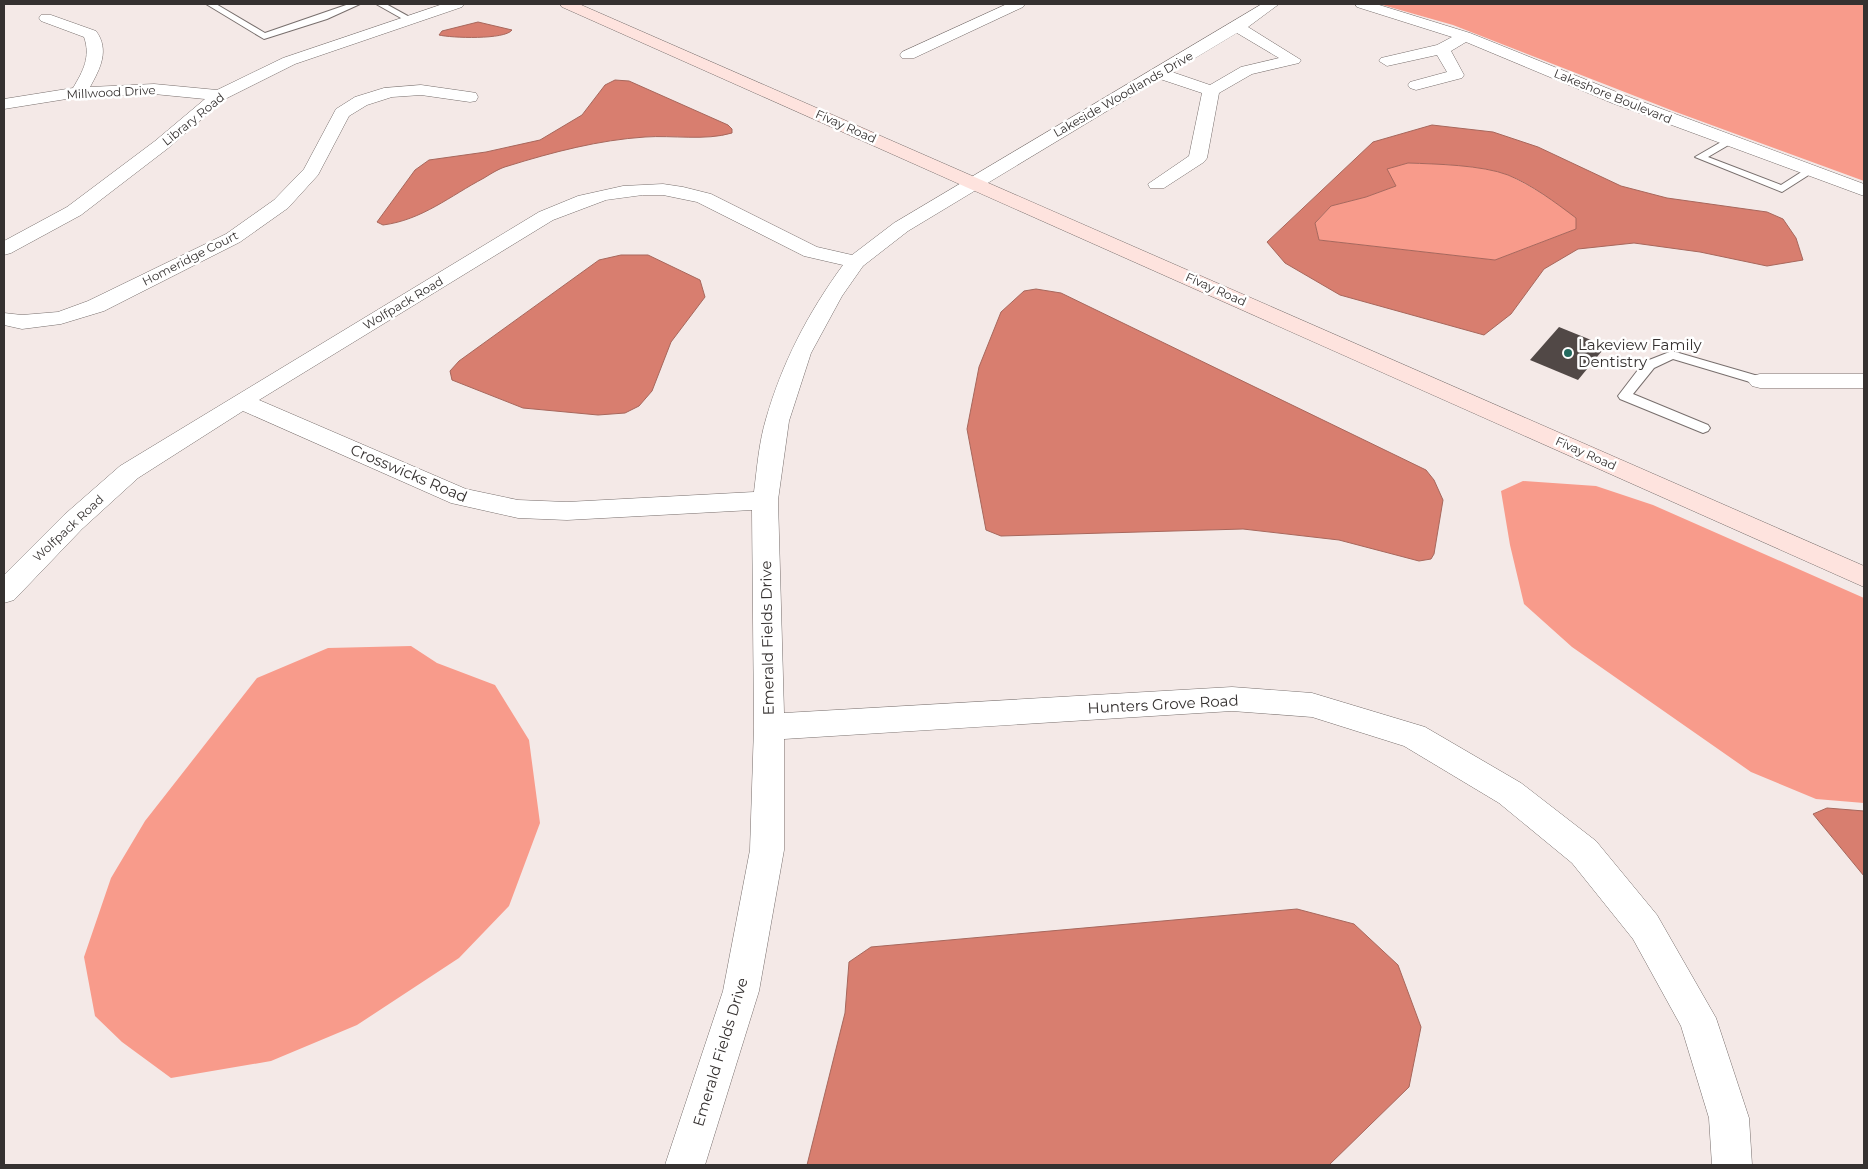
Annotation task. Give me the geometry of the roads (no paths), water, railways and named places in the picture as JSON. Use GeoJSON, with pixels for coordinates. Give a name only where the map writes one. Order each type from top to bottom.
{"type":"FeatureCollection","features":[{"type":"Feature","properties":{"kind":"street","name":"Library Road"},"geometry":{"type":"LineString","coordinates":[[4,249],[74,211],[161,145],[219,95],[289,62],[458,4]]}},
{"type":"Feature","properties":{"kind":"street","name":"Fivay Road"},"geometry":{"type":"LineString","coordinates":[[567,4],[1864,576]]}},
{"type":"Feature","properties":{"kind":"street"},"geometry":{"type":"LineString","coordinates":[[908,55],[1018,4]]}},
{"type":"Feature","properties":{"kind":"street","name":"Lakeside Woodlands Drive"},"geometry":{"type":"LineString","coordinates":[[974,182],[1238,27],[1272,4]]}},
{"type":"Feature","properties":{"kind":"street","name":"Lakeshore Boulevard"},"geometry":{"type":"LineString","coordinates":[[1362,4],[1465,36],[1618,99],[1864,190]]}},
{"type":"Feature","properties":{"kind":"street"},"geometry":{"type":"LineString","coordinates":[[46,18],[91,34],[97,46],[95,64],[79,92]]}},
{"type":"Feature","properties":{"kind":"street"},"geometry":{"type":"LineString","coordinates":[[1158,184],[1198,158],[1211,91],[1247,70],[1293,60],[1238,27]]}},
{"type":"Feature","properties":{"kind":"street"},"geometry":{"type":"LineString","coordinates":[[1387,61],[1442,49],[1465,36]]}},
{"type":"Feature","properties":{"kind":"street"},"geometry":{"type":"LineString","coordinates":[[1416,85],[1456,75],[1442,49]]}},
{"type":"Feature","properties":{"kind":"street"},"geometry":{"type":"LineString","coordinates":[[1159,72],[1211,91]]}},
{"type":"Feature","properties":{"kind":"street","name":"Millwood Drive"},"geometry":{"type":"LineString","coordinates":[[4,104],[79,92],[154,89],[219,95]]}},
{"type":"Feature","properties":{"kind":"street","name":"Homeridge Court"},"geometry":{"type":"LineString","coordinates":[[4,320],[22,322],[61,318],[96,306],[233,238],[281,204],[312,171],[342,113],[361,101],[390,92],[421,90],[470,97]]}},
{"type":"Feature","properties":{"kind":"street","name":"Emerald Fields Drive"},"geometry":{"type":"LineString","coordinates":[[685,1165],[741,991],[767,850],[769,727],[765,500],[777,421],[800,353],[832,295],[856,262],[902,227],[974,182]]}},
{"type":"Feature","properties":{"kind":"street","name":"Wolfpack Road"},"geometry":{"type":"LineString","coordinates":[[4,593],[14,580],[73,522],[129,472],[241,401],[546,216],[580,200],[614,192],[652,189],[685,192],[704,198],[812,252],[856,262]]}},
{"type":"Feature","properties":{"kind":"street"},"geometry":{"type":"LineString","coordinates":[[1760,381],[1864,381]]}},
{"type":"Feature","properties":{"kind":"street","name":"Crosswicks Road"},"geometry":{"type":"LineString","coordinates":[[241,401],[460,497],[518,509],[567,511],[765,500]]}},
{"type":"Feature","properties":{"kind":"street","name":"Hunters Grove Road"},"geometry":{"type":"LineString","coordinates":[[769,727],[1232,698],[1312,705],[1414,736],[1510,793],[1584,852],[1645,927],[1697,1018],[1729,1118],[1732,1165]]}},
{"type":"Feature","properties":{"kind":"lane"},"geometry":{"type":"LineString","coordinates":[[210,4],[264,36],[324,17],[356,4]]}},
{"type":"Feature","properties":{"kind":"lane"},"geometry":{"type":"LineString","coordinates":[[380,4],[411,20]]}},
{"type":"Feature","properties":{"kind":"lane"},"geometry":{"type":"LineString","coordinates":[[1728,141],[1700,157],[1782,189],[1810,171]]}},
{"type":"Feature","properties":{"kind":"lane"},"geometry":{"type":"LineString","coordinates":[[1703,428],[1625,396],[1649,365],[1672,355],[1760,381]]}},
{"type":"Feature","properties":{"kind":"place","name":"Lakeview Family Dentistry"},"geometry":{"type":"Point","coordinates":[1568,353]}}]}
